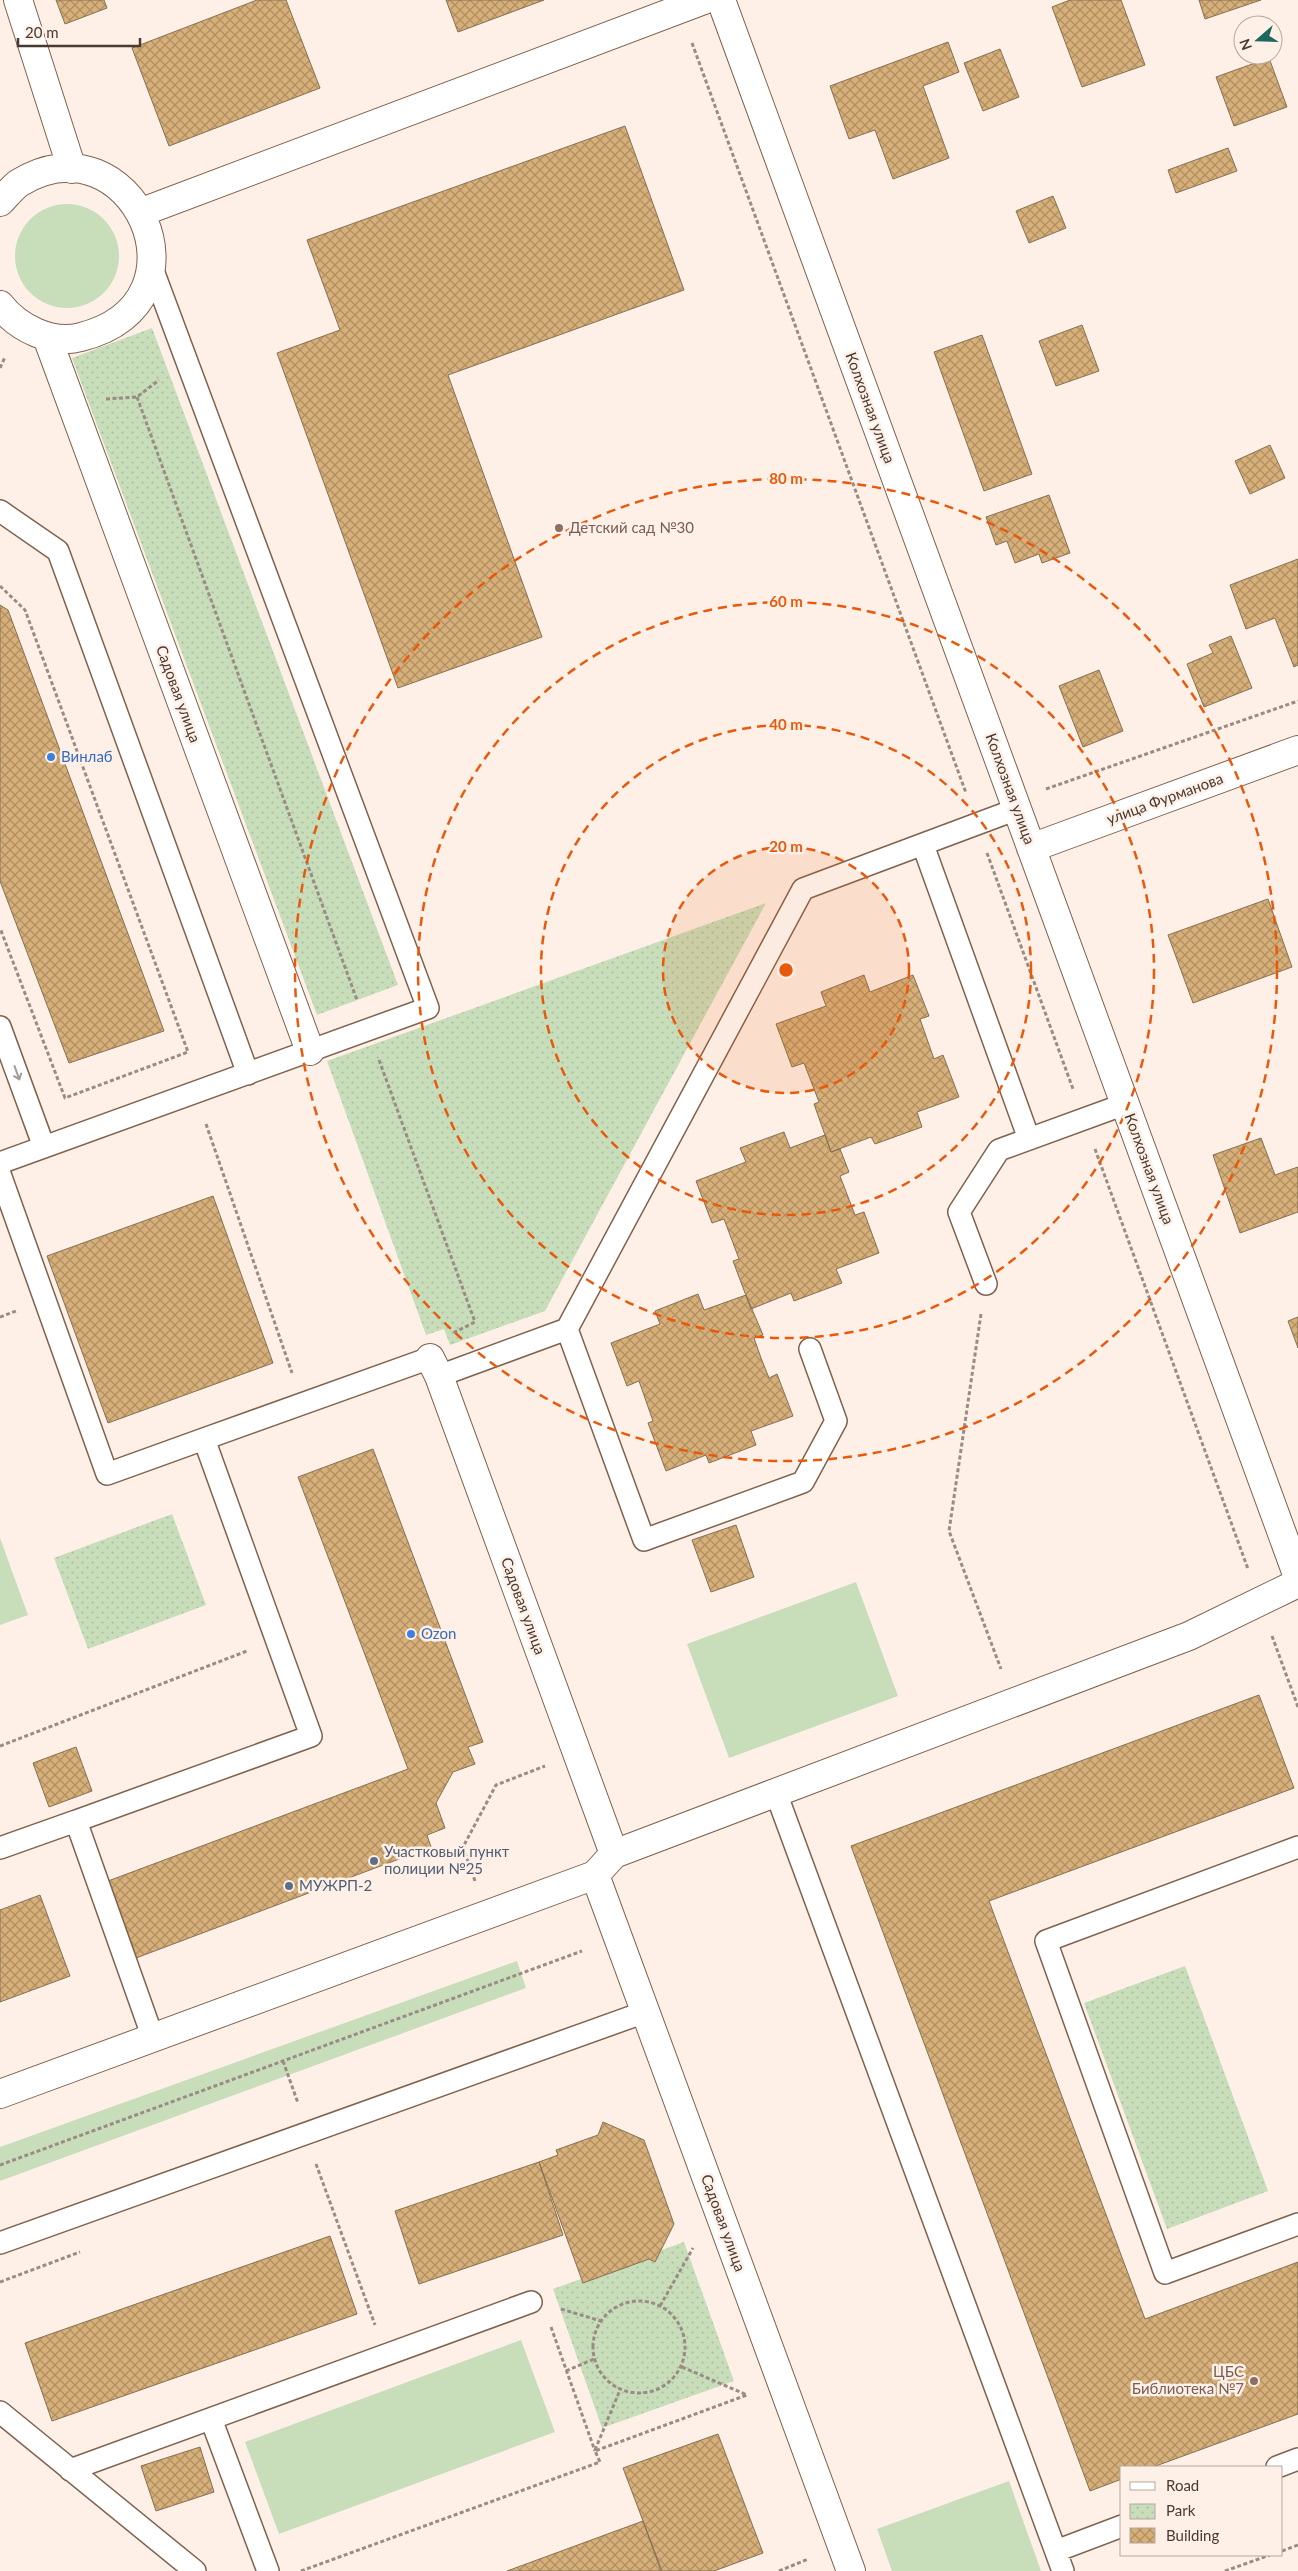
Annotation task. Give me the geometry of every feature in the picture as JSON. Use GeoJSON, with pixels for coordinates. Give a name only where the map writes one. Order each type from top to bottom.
{"type":"FeatureCollection","features":[{"type":"Feature","properties":{"kind":"street"},"geometry":{"type":"LineString","coordinates":[[18,0],[72,168]]}},
{"type":"Feature","properties":{"kind":"street"},"geometry":{"type":"LineString","coordinates":[[142,212],[704,0]]}},
{"type":"Feature","properties":{"kind":"street","name":"Колхозная улица"},"geometry":{"type":"LineString","coordinates":[[721,0],[1298,1577]]}},
{"type":"Feature","properties":{"kind":"street"},"geometry":{"type":"LineString","coordinates":[[0,202],[18,184],[44,172],[72,168],[100,175],[124,190],[142,212],[151,239],[152,268],[142,295],[124,317],[102,332],[74,339],[47,337],[22,326],[0,307]]}},
{"type":"Feature","properties":{"kind":"street","name":"Садовая улица"},"geometry":{"type":"LineString","coordinates":[[47,337],[310,1051]]}},
{"type":"Feature","properties":{"kind":"street","name":"улица Фурманова"},"geometry":{"type":"LineString","coordinates":[[1031,848],[1298,750]]}},
{"type":"Feature","properties":{"kind":"street","name":"Садовая улица"},"geometry":{"type":"LineString","coordinates":[[434,1367],[614,1854]]}},
{"type":"Feature","properties":{"kind":"street"},"geometry":{"type":"LineString","coordinates":[[0,2094],[595,1874],[614,1854],[1189,1636],[1298,1583]]}},
{"type":"Feature","properties":{"kind":"street","name":"Садовая улица"},"geometry":{"type":"LineString","coordinates":[[595,1874],[851,2571]]}},
{"type":"Feature","properties":{"kind":"lane"},"geometry":{"type":"LineString","coordinates":[[0,1162],[428,1008],[152,268]]}},
{"type":"Feature","properties":{"kind":"lane"},"geometry":{"type":"LineString","coordinates":[[0,511],[58,551],[248,1074]]}},
{"type":"Feature","properties":{"kind":"lane"},"geometry":{"type":"LineString","coordinates":[[0,1174],[107,1474],[204,1439],[434,1367],[567,1329],[803,889],[1017,809]]}},
{"type":"Feature","properties":{"kind":"lane"},"geometry":{"type":"LineString","coordinates":[[923,845],[1029,1139]]}},
{"type":"Feature","properties":{"kind":"lane"},"geometry":{"type":"LineString","coordinates":[[0,1027],[44,1147]]}},
{"type":"Feature","properties":{"kind":"lane"},"geometry":{"type":"LineString","coordinates":[[986,1284],[959,1212],[999,1150],[1125,1104]]}},
{"type":"Feature","properties":{"kind":"lane"},"geometry":{"type":"LineString","coordinates":[[567,1329],[644,1540],[803,1482],[836,1421],[810,1349]]}},
{"type":"Feature","properties":{"kind":"lane"},"geometry":{"type":"LineString","coordinates":[[0,1848],[310,1736],[204,1439]]}},
{"type":"Feature","properties":{"kind":"lane"},"geometry":{"type":"LineString","coordinates":[[776,1793],[1063,2571]]}},
{"type":"Feature","properties":{"kind":"lane"},"geometry":{"type":"LineString","coordinates":[[76,1821],[153,2038]]}},
{"type":"Feature","properties":{"kind":"lane"},"geometry":{"type":"LineString","coordinates":[[1298,1847],[1046,1941],[1165,2273],[1298,2224]]}},
{"type":"Feature","properties":{"kind":"lane"},"geometry":{"type":"LineString","coordinates":[[0,2243],[645,2012]]}},
{"type":"Feature","properties":{"kind":"lane"},"geometry":{"type":"LineString","coordinates":[[70,2470],[531,2302]]}},
{"type":"Feature","properties":{"kind":"lane"},"geometry":{"type":"LineString","coordinates":[[0,2412],[195,2571]]}},
{"type":"Feature","properties":{"kind":"lane"},"geometry":{"type":"LineString","coordinates":[[211,2419],[268,2571]]}},
{"type":"Feature","properties":{"kind":"lane"},"geometry":{"type":"LineString","coordinates":[[1280,2466],[1298,2459]]}},
{"type":"Feature","properties":{"kind":"lane"},"geometry":{"type":"LineString","coordinates":[[1056,2551],[1120,2527]]}},
{"type":"Feature","properties":{"kind":"path"},"geometry":{"type":"LineString","coordinates":[[70,402],[137,397],[186,361]]}},
{"type":"Feature","properties":{"kind":"path"},"geometry":{"type":"LineString","coordinates":[[0,586],[25,610],[188,1052],[65,1098],[0,928]]}},
{"type":"Feature","properties":{"kind":"path"},"geometry":{"type":"LineString","coordinates":[[986,1284],[949,1531],[1013,1703]]}},
{"type":"Feature","properties":{"kind":"path"},"geometry":{"type":"LineString","coordinates":[[0,1746],[276,1640]]}},
{"type":"Feature","properties":{"kind":"path"},"geometry":{"type":"LineString","coordinates":[[477,1888],[463,1847],[496,1785],[548,1765],[551,1774]]}},
{"type":"Feature","properties":{"kind":"path"},"geometry":{"type":"LineString","coordinates":[[0,2165],[582,1951]]}},
{"type":"Feature","properties":{"kind":"path"},"geometry":{"type":"LineString","coordinates":[[284,2061],[298,2105]]}},
{"type":"Feature","properties":{"kind":"path"},"geometry":{"type":"LineString","coordinates":[[316,2164],[378,2332]]}},
{"type":"Feature","properties":{"kind":"path"},"geometry":{"type":"LineString","coordinates":[[660,2306],[693,2248]]}},
{"type":"Feature","properties":{"kind":"path"},"geometry":{"type":"LineString","coordinates":[[634,2301],[648,2301],[660,2306],[672,2314],[686,2339],[686,2354],[682,2367],[674,2379],[655,2391],[634,2394],[620,2390],[608,2382],[599,2372],[594,2359],[595,2333],[601,2321],[610,2311],[634,2301]]}},
{"type":"Feature","properties":{"kind":"path"},"geometry":{"type":"LineString","coordinates":[[559,2309],[601,2321]]}},
{"type":"Feature","properties":{"kind":"path"},"geometry":{"type":"LineString","coordinates":[[301,2571],[600,2462],[594,2451],[549,2321]]}},
{"type":"Feature","properties":{"kind":"path"},"geometry":{"type":"LineString","coordinates":[[566,2371],[594,2359]]}},
{"type":"Feature","properties":{"kind":"path"},"geometry":{"type":"LineString","coordinates":[[594,2451],[747,2395],[682,2367]]}},
{"type":"Feature","properties":{"kind":"path"},"geometry":{"type":"LineString","coordinates":[[594,2451],[620,2390]]}},
{"type":"Feature","properties":{"kind":"path"},"geometry":{"type":"LineString","coordinates":[[1283,2551],[1298,2545]]}},
{"type":"Feature","properties":{"kind":"path"},"geometry":{"type":"LineString","coordinates":[[1225,2571],[1267,2556]]}},
{"type":"Feature","properties":{"kind":"green space"},"geometry":{"type":"Polygon","coordinates":[[[67,204],[87,208],[104,219],[115,236],[119,256],[115,276],[104,293],[87,304],[67,308],[47,304],[30,293],[19,276],[15,256],[19,236],[30,219],[47,208],[67,204]]]}},
{"type":"Feature","properties":{"kind":"green space"},"geometry":{"type":"Polygon","coordinates":[[[152,328],[398,985],[317,1015],[72,358],[152,328]]]}},
{"type":"Feature","properties":{"kind":"green space"},"geometry":{"type":"Polygon","coordinates":[[[766,903],[545,1311],[450,1345],[444,1329],[426,1335],[327,1061],[766,903]]]}},
{"type":"Feature","properties":{"kind":"green space"},"geometry":{"type":"Polygon","coordinates":[[[172,1514],[206,1605],[88,1649],[54,1558],[172,1514]]]}},
{"type":"Feature","properties":{"kind":"green space"},"geometry":{"type":"Polygon","coordinates":[[[0,1538],[28,1615],[0,1625],[0,1538]]]}},
{"type":"Feature","properties":{"kind":"green space"},"geometry":{"type":"Polygon","coordinates":[[[856,1582],[898,1696],[729,1758],[687,1644],[856,1582]]]}},
{"type":"Feature","properties":{"kind":"green space"},"geometry":{"type":"Polygon","coordinates":[[[517,1961],[526,1988],[0,2181],[0,2147],[517,1961]]]}},
{"type":"Feature","properties":{"kind":"green space"},"geometry":{"type":"Polygon","coordinates":[[[1185,1966],[1268,2191],[1167,2229],[1084,2003],[1185,1966]]]}},
{"type":"Feature","properties":{"kind":"green space"},"geometry":{"type":"Polygon","coordinates":[[[684,2242],[734,2381],[602,2428],[553,2289],[684,2242]]]}},
{"type":"Feature","properties":{"kind":"green space"},"geometry":{"type":"Polygon","coordinates":[[[521,2340],[555,2432],[279,2534],[245,2442],[521,2340]]]}},
{"type":"Feature","properties":{"kind":"green space"},"geometry":{"type":"Polygon","coordinates":[[[1009,2481],[1041,2571],[892,2571],[877,2529],[1009,2481]]]}},
{"type":"Feature","properties":{"kind":"building"},"geometry":{"type":"Polygon","coordinates":[[[56,0],[104,0],[107,8],[65,24],[56,0]]]}},
{"type":"Feature","properties":{"kind":"building"},"geometry":{"type":"Polygon","coordinates":[[[257,0],[286,0],[320,88],[169,146],[132,48],[257,0]]]}},
{"type":"Feature","properties":{"kind":"building"},"geometry":{"type":"Polygon","coordinates":[[[446,0],[544,0],[458,32],[446,0]]]}},
{"type":"Feature","properties":{"kind":"building"},"geometry":{"type":"Polygon","coordinates":[[[1070,0],[1121,0],[1145,65],[1082,87],[1052,7],[1070,0]]]}},
{"type":"Feature","properties":{"kind":"building"},"geometry":{"type":"Polygon","coordinates":[[[1199,0],[1261,0],[1205,19],[1199,0]]]}},
{"type":"Feature","properties":{"kind":"building"},"geometry":{"type":"Polygon","coordinates":[[[948,42],[959,72],[923,86],[949,158],[893,179],[875,130],[849,139],[830,86],[948,42]]]}},
{"type":"Feature","properties":{"kind":"building"},"geometry":{"type":"Polygon","coordinates":[[[1000,49],[1019,97],[983,111],[964,63],[1000,49]]]}},
{"type":"Feature","properties":{"kind":"building"},"geometry":{"type":"Polygon","coordinates":[[[1249,65],[1272,65],[1287,107],[1234,126],[1216,77],[1249,65]]]}},
{"type":"Feature","properties":{"kind":"building"},"geometry":{"type":"Polygon","coordinates":[[[625,126],[684,290],[448,375],[542,637],[398,688],[277,353],[340,330],[307,240],[625,126]]]}},
{"type":"Feature","properties":{"kind":"building"},"geometry":{"type":"Polygon","coordinates":[[[1228,148],[1237,171],[1176,193],[1168,170],[1228,148]]]}},
{"type":"Feature","properties":{"kind":"building"},"geometry":{"type":"Polygon","coordinates":[[[1053,196],[1066,228],[1029,243],[1016,211],[1053,196]]]}},
{"type":"Feature","properties":{"kind":"building"},"geometry":{"type":"Polygon","coordinates":[[[1082,325],[1099,371],[1056,386],[1039,341],[1082,325]]]}},
{"type":"Feature","properties":{"kind":"building"},"geometry":{"type":"Polygon","coordinates":[[[982,335],[1032,474],[984,491],[934,352],[982,335]]]}},
{"type":"Feature","properties":{"kind":"building"},"geometry":{"type":"Polygon","coordinates":[[[1270,445],[1285,478],[1250,494],[1235,461],[1270,445]]]}},
{"type":"Feature","properties":{"kind":"building"},"geometry":{"type":"Polygon","coordinates":[[[1049,495],[1070,553],[1042,563],[1039,554],[1015,563],[1007,541],[996,545],[986,517],[1049,495]]]}},
{"type":"Feature","properties":{"kind":"building"},"geometry":{"type":"Polygon","coordinates":[[[1298,559],[1298,665],[1294,667],[1275,618],[1246,629],[1230,585],[1298,559]]]}},
{"type":"Feature","properties":{"kind":"building"},"geometry":{"type":"Polygon","coordinates":[[[0,605],[8,610],[164,1031],[69,1063],[0,881],[0,605]]]}},
{"type":"Feature","properties":{"kind":"building"},"geometry":{"type":"Polygon","coordinates":[[[1231,636],[1252,688],[1204,707],[1187,664],[1213,653],[1209,645],[1231,636]]]}},
{"type":"Feature","properties":{"kind":"building"},"geometry":{"type":"Polygon","coordinates":[[[1099,670],[1123,731],[1083,747],[1059,686],[1099,670]]]}},
{"type":"Feature","properties":{"kind":"building"},"geometry":{"type":"Polygon","coordinates":[[[1268,899],[1292,967],[1193,1003],[1168,935],[1268,899]]]}},
{"type":"Feature","properties":{"kind":"building"},"geometry":{"type":"Polygon","coordinates":[[[864,975],[870,992],[913,975],[929,1016],[920,1019],[934,1059],[943,1055],[959,1097],[917,1112],[922,1127],[875,1144],[871,1137],[831,1152],[814,1104],[819,1102],[804,1063],[792,1067],[776,1024],[826,1006],[821,992],[864,975]]]}},
{"type":"Feature","properties":{"kind":"building"},"geometry":{"type":"Polygon","coordinates":[[[784,1132],[790,1148],[825,1135],[831,1152],[840,1149],[849,1172],[840,1176],[855,1215],[864,1212],[879,1253],[836,1269],[842,1283],[794,1301],[791,1293],[751,1309],[733,1261],[739,1259],[724,1219],[712,1223],[696,1181],[746,1162],[740,1148],[784,1132]]]}},
{"type":"Feature","properties":{"kind":"building"},"geometry":{"type":"Polygon","coordinates":[[[1261,1138],[1275,1175],[1298,1167],[1298,1212],[1240,1233],[1213,1155],[1261,1138]]]}},
{"type":"Feature","properties":{"kind":"building"},"geometry":{"type":"Polygon","coordinates":[[[213,1196],[273,1363],[108,1423],[47,1256],[213,1196]]]}},
{"type":"Feature","properties":{"kind":"building"},"geometry":{"type":"Polygon","coordinates":[[[698,1294],[704,1310],[746,1295],[763,1335],[754,1338],[761,1358],[769,1378],[777,1374],[793,1416],[751,1431],[756,1445],[709,1463],[706,1455],[666,1471],[648,1423],[653,1421],[639,1381],[627,1386],[611,1343],[660,1324],[655,1311],[698,1294]]]}},
{"type":"Feature","properties":{"kind":"building"},"geometry":{"type":"Polygon","coordinates":[[[1298,1317],[1298,1348],[1288,1321],[1298,1317]]]}},
{"type":"Feature","properties":{"kind":"building"},"geometry":{"type":"Polygon","coordinates":[[[373,1449],[483,1742],[468,1747],[475,1764],[453,1772],[436,1803],[445,1828],[427,1835],[431,1847],[136,1958],[108,1881],[408,1769],[298,1477],[373,1449]]]}},
{"type":"Feature","properties":{"kind":"building"},"geometry":{"type":"Polygon","coordinates":[[[736,1525],[754,1577],[711,1592],[692,1540],[736,1525]]]}},
{"type":"Feature","properties":{"kind":"building"},"geometry":{"type":"Polygon","coordinates":[[[1259,1695],[1294,1788],[989,1901],[1145,2319],[1298,2262],[1298,2414],[1156,2466],[1120,2466],[1120,2480],[1090,2491],[851,1846],[1259,1695]]]}},
{"type":"Feature","properties":{"kind":"building"},"geometry":{"type":"Polygon","coordinates":[[[76,1747],[92,1791],[49,1807],[33,1763],[76,1747]]]}},
{"type":"Feature","properties":{"kind":"building"},"geometry":{"type":"Polygon","coordinates":[[[40,1895],[70,1976],[0,2002],[0,1910],[40,1895]]]}},
{"type":"Feature","properties":{"kind":"building"},"geometry":{"type":"Polygon","coordinates":[[[603,2122],[644,2140],[674,2224],[655,2262],[649,2259],[583,2283],[539,2162],[558,2155],[556,2150],[598,2135],[603,2122]]]}},
{"type":"Feature","properties":{"kind":"building"},"geometry":{"type":"Polygon","coordinates":[[[539,2162],[563,2235],[419,2284],[395,2211],[539,2162]]]}},
{"type":"Feature","properties":{"kind":"building"},"geometry":{"type":"Polygon","coordinates":[[[330,2236],[357,2314],[52,2421],[25,2343],[330,2236]]]}},
{"type":"Feature","properties":{"kind":"building"},"geometry":{"type":"Polygon","coordinates":[[[718,2434],[763,2553],[714,2571],[662,2571],[623,2468],[718,2434]]]}},
{"type":"Feature","properties":{"kind":"building"},"geometry":{"type":"Polygon","coordinates":[[[200,2447],[214,2492],[156,2511],[141,2466],[200,2447]]]}},
{"type":"Feature","properties":{"kind":"building"},"geometry":{"type":"Polygon","coordinates":[[[643,2521],[661,2571],[507,2571],[643,2521]]]}},
{"type":"Feature","properties":{"kind":"place","name":"Детский сад №30"},"geometry":{"type":"Point","coordinates":[559,528]}},
{"type":"Feature","properties":{"kind":"place","name":"Винлаб"},"geometry":{"type":"Point","coordinates":[51,757]}},
{"type":"Feature","properties":{"kind":"place","name":"Ozon"},"geometry":{"type":"Point","coordinates":[411,1634]}},
{"type":"Feature","properties":{"kind":"place","name":"Участковый пункт полиции №25"},"geometry":{"type":"Point","coordinates":[374,1861]}},
{"type":"Feature","properties":{"kind":"place","name":"МУЖРП-2"},"geometry":{"type":"Point","coordinates":[289,1886]}},
{"type":"Feature","properties":{"kind":"place","name":"ЦБС Библиотека №7"},"geometry":{"type":"Point","coordinates":[1254,2381]}}]}
